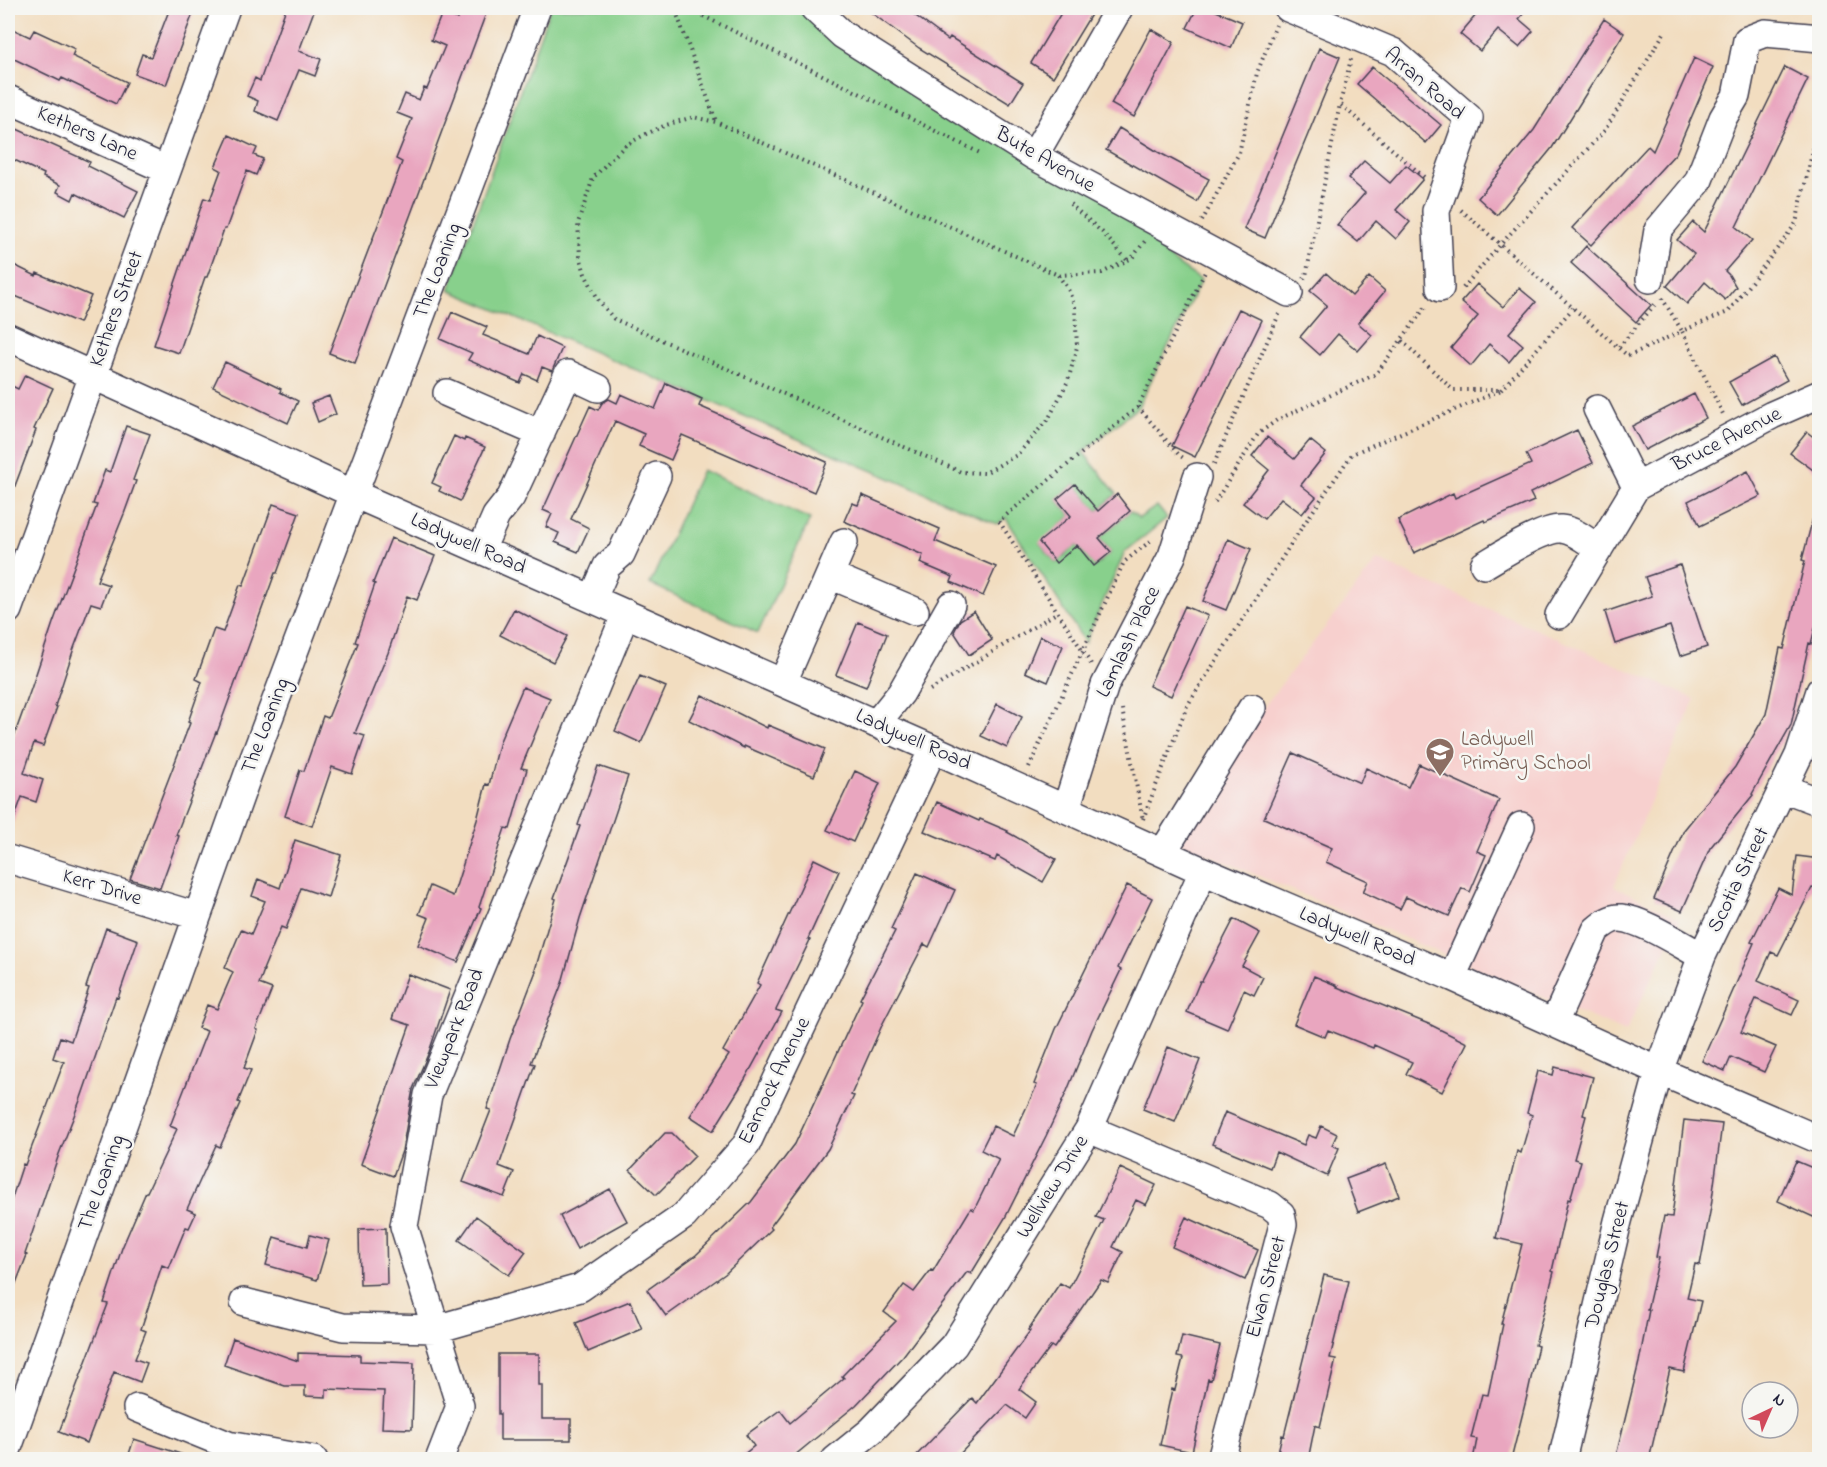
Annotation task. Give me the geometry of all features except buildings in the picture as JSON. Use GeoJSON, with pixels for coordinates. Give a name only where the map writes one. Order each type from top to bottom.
{"type":"FeatureCollection","features":[{"type":"Feature","properties":{"kind":"street","name":"Kethers Street"},"geometry":{"type":"LineString","coordinates":[[8,610],[226,8]]}},
{"type":"Feature","properties":{"kind":"street","name":"The Loaning"},"geometry":{"type":"LineString","coordinates":[[8,1445],[248,774],[537,8]]}},
{"type":"Feature","properties":{"kind":"street","name":"Bute Avenue"},"geometry":{"type":"LineString","coordinates":[[814,8],[843,35],[1034,156],[1289,292]]}},
{"type":"Feature","properties":{"kind":"street"},"geometry":{"type":"LineString","coordinates":[[1034,156],[1119,8]]}},
{"type":"Feature","properties":{"kind":"street","name":"Arran Road"},"geometry":{"type":"LineString","coordinates":[[1284,13],[1357,35],[1393,52],[1469,118],[1436,211],[1438,290]]}},
{"type":"Feature","properties":{"kind":"street"},"geometry":{"type":"LineString","coordinates":[[1650,279],[1658,230],[1698,182],[1723,118],[1736,96],[1747,40],[1765,33],[1820,38]]}},
{"type":"Feature","properties":{"kind":"street","name":"Kethers Lane"},"geometry":{"type":"LineString","coordinates":[[8,99],[167,170]]}},
{"type":"Feature","properties":{"kind":"street","name":"Ladywell Road"},"geometry":{"type":"LineString","coordinates":[[8,337],[354,494],[1066,809],[1151,839],[1203,871],[1452,977],[1659,1071],[1820,1140]]}},
{"type":"Feature","properties":{"kind":"street"},"geometry":{"type":"LineString","coordinates":[[481,550],[496,516],[511,497],[568,374],[598,388]]}},
{"type":"Feature","properties":{"kind":"street"},"geometry":{"type":"LineString","coordinates":[[447,393],[541,434]]}},
{"type":"Feature","properties":{"kind":"street","name":"Bruce Avenue"},"geometry":{"type":"LineString","coordinates":[[1636,487],[1772,415],[1820,394]]}},
{"type":"Feature","properties":{"kind":"street"},"geometry":{"type":"LineString","coordinates":[[1559,615],[1636,487],[1597,409]]}},
{"type":"Feature","properties":{"kind":"street","name":"Lamlash Place"},"geometry":{"type":"LineString","coordinates":[[1066,809],[1105,686],[1172,556],[1200,472]]}},
{"type":"Feature","properties":{"kind":"street"},"geometry":{"type":"LineString","coordinates":[[593,598],[607,566],[621,554],[657,476]]}},
{"type":"Feature","properties":{"kind":"street"},"geometry":{"type":"LineString","coordinates":[[1484,565],[1547,531],[1562,529],[1573,532],[1599,549]]}},
{"type":"Feature","properties":{"kind":"street"},"geometry":{"type":"LineString","coordinates":[[783,682],[844,542]]}},
{"type":"Feature","properties":{"kind":"street"},"geometry":{"type":"LineString","coordinates":[[830,575],[915,612]]}},
{"type":"Feature","properties":{"kind":"street"},"geometry":{"type":"LineString","coordinates":[[876,724],[902,693],[951,606]]}},
{"type":"Feature","properties":{"kind":"street","name":"Viewpark Road"},"geometry":{"type":"LineString","coordinates":[[439,1460],[460,1406],[404,1227],[428,1095],[626,613]]}},
{"type":"Feature","properties":{"kind":"street","name":"Scotia Street"},"geometry":{"type":"LineString","coordinates":[[1659,1071],[1702,956],[1799,755],[1820,691]]}},
{"type":"Feature","properties":{"kind":"street"},"geometry":{"type":"LineString","coordinates":[[1151,839],[1252,708]]}},
{"type":"Feature","properties":{"kind":"street","name":"Earnock Avenue"},"geometry":{"type":"LineString","coordinates":[[244,1302],[343,1327],[436,1329],[580,1288],[684,1216],[746,1145],[933,749]]}},
{"type":"Feature","properties":{"kind":"street"},"geometry":{"type":"LineString","coordinates":[[1783,788],[1820,802]]}},
{"type":"Feature","properties":{"kind":"street"},"geometry":{"type":"LineString","coordinates":[[1452,977],[1521,826]]}},
{"type":"Feature","properties":{"kind":"street","name":"Kerr Drive"},"geometry":{"type":"LineString","coordinates":[[8,859],[197,916]]}},
{"type":"Feature","properties":{"kind":"street","name":"Wellview Drive"},"geometry":{"type":"LineString","coordinates":[[835,1460],[871,1431],[954,1345],[1089,1129],[1203,871]]}},
{"type":"Feature","properties":{"kind":"street"},"geometry":{"type":"LineString","coordinates":[[1554,1023],[1596,930],[1605,922],[1619,918],[1643,925],[1702,956]]}},
{"type":"Feature","properties":{"kind":"street","name":"Douglas Street"},"geometry":{"type":"LineString","coordinates":[[1562,1460],[1618,1221],[1659,1071]]}},
{"type":"Feature","properties":{"kind":"street","name":"Elvan Street"},"geometry":{"type":"LineString","coordinates":[[1089,1129],[1269,1205],[1281,1214],[1283,1225],[1221,1460]]}},
{"type":"Feature","properties":{"kind":"street"},"geometry":{"type":"LineString","coordinates":[[137,1408],[228,1445],[314,1460]]}},
{"type":"Feature","properties":{"kind":"path"},"geometry":{"type":"LineString","coordinates":[[679,8],[675,9],[716,122]]}},
{"type":"Feature","properties":{"kind":"path"},"geometry":{"type":"LineString","coordinates":[[687,8],[984,154]]}},
{"type":"Feature","properties":{"kind":"path"},"geometry":{"type":"LineString","coordinates":[[1189,239],[1199,226],[1239,153],[1257,73],[1284,13]]}},
{"type":"Feature","properties":{"kind":"path"},"geometry":{"type":"LineString","coordinates":[[1214,503],[1258,434],[1277,420],[1376,374],[1438,290],[1449,304],[1500,244],[1605,130],[1664,33]]}},
{"type":"Feature","properties":{"kind":"path"},"geometry":{"type":"LineString","coordinates":[[1357,35],[1340,104],[1628,356],[1682,330],[1728,312],[1796,223],[1820,119]]}},
{"type":"Feature","properties":{"kind":"path"},"geometry":{"type":"LineString","coordinates":[[1058,275],[1068,290],[1075,308],[1077,347],[1068,381],[1049,418],[1017,455],[985,473],[961,471],[614,319],[599,301],[585,274],[580,256],[578,223],[593,178],[610,159],[626,145],[644,135],[666,125],[693,117],[716,122],[1058,275],[1102,273],[1132,258],[1157,221]]}},
{"type":"Feature","properties":{"kind":"path"},"geometry":{"type":"LineString","coordinates":[[1069,203],[1102,232],[1127,260]]}},
{"type":"Feature","properties":{"kind":"path"},"geometry":{"type":"LineString","coordinates":[[1151,839],[1118,687],[1105,686],[999,521],[1138,407],[1215,253]]}},
{"type":"Feature","properties":{"kind":"path"},"geometry":{"type":"LineString","coordinates":[[1619,348],[1661,297],[1682,330],[1734,435]]}},
{"type":"Feature","properties":{"kind":"path"},"geometry":{"type":"LineString","coordinates":[[1151,839],[1187,706],[1298,533],[1352,454],[1500,390],[1574,308]]}},
{"type":"Feature","properties":{"kind":"path"},"geometry":{"type":"LineString","coordinates":[[1401,340],[1453,390],[1500,390]]}},
{"type":"Feature","properties":{"kind":"path"},"geometry":{"type":"LineString","coordinates":[[1138,407],[1179,455],[1200,472],[1227,483]]}},
{"type":"Feature","properties":{"kind":"path"},"geometry":{"type":"LineString","coordinates":[[1019,788],[1124,562],[1185,515]]}},
{"type":"Feature","properties":{"kind":"path"},"geometry":{"type":"LineString","coordinates":[[926,693],[1058,612]]}},
{"type":"Feature","properties":{"kind":"shaded area","name":"Ladywell Primary School"},"geometry":{"type":"Polygon","coordinates":[[[1377,560],[1695,699],[1614,886],[1680,919],[1626,1032],[1179,842],[1260,712],[1377,560]]]}},
{"type":"Feature","properties":{"kind":"green space"},"geometry":{"type":"Polygon","coordinates":[[[550,8],[804,8],[1138,214],[1156,245],[1180,266],[1201,280],[1138,407],[1083,452],[1117,494],[1098,511],[1075,484],[1057,499],[1071,516],[1040,543],[1056,563],[1077,545],[1095,566],[1111,552],[1099,538],[1130,511],[1139,518],[1157,506],[1167,518],[1125,552],[1085,643],[1006,518],[997,524],[449,290],[550,8]]]}},
{"type":"Feature","properties":{"kind":"green space"},"geometry":{"type":"Polygon","coordinates":[[[702,470],[810,519],[758,633],[650,584],[702,470]]]}},
{"type":"Feature","properties":{"kind":"place","name":"Ladywell Primary School"},"geometry":{"type":"Point","coordinates":[1440,778]}}]}
